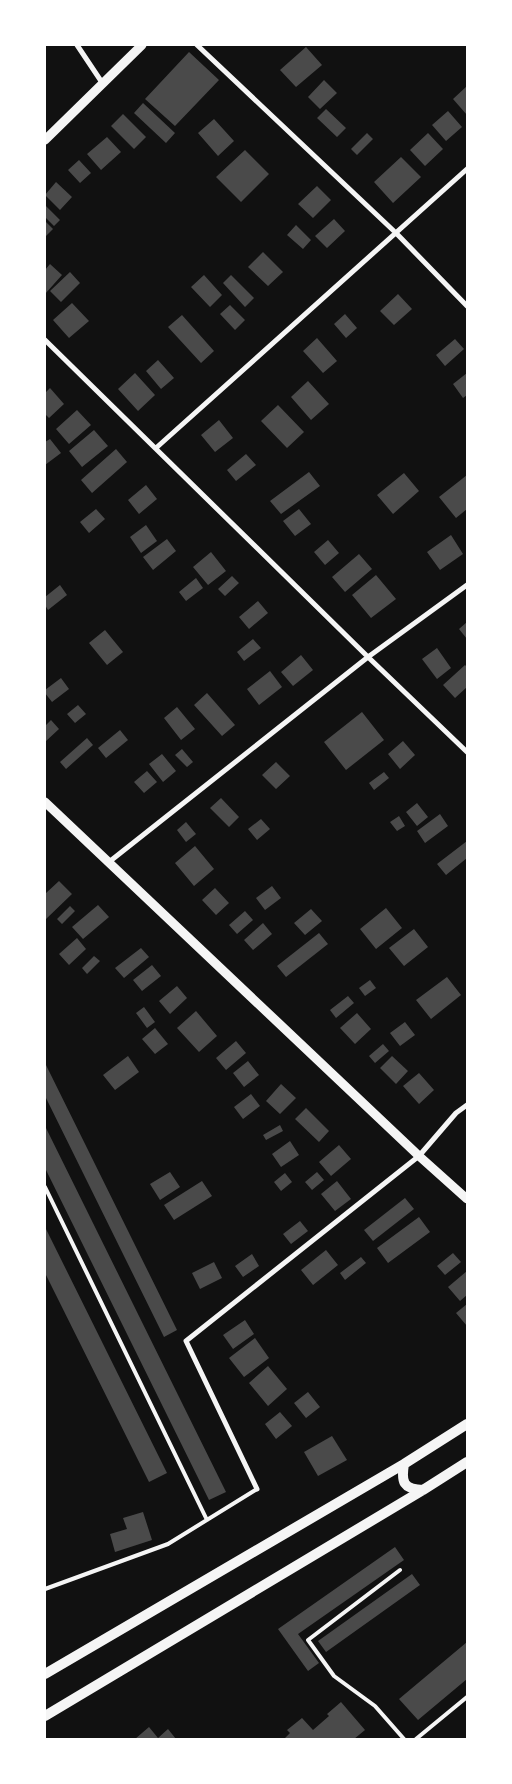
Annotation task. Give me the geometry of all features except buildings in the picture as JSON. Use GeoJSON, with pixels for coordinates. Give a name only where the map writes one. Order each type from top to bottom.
{"type":"FeatureCollection","features":[{"type":"Feature","properties":{"kind":"main road"},"geometry":{"type":"LineString","coordinates":[[45,1674],[404,1464],[467,1424]]}},
{"type":"Feature","properties":{"kind":"main road"},"geometry":{"type":"LineString","coordinates":[[45,1716],[424,1490],[467,1462]]}},
{"type":"Feature","properties":{"kind":"main road"},"geometry":{"type":"LineString","coordinates":[[404,1464],[402,1476],[405,1484],[412,1489],[424,1490]]}},
{"type":"Feature","properties":{"kind":"street"},"geometry":{"type":"LineString","coordinates":[[77,45],[103,85]]}},
{"type":"Feature","properties":{"kind":"street"},"geometry":{"type":"LineString","coordinates":[[46,139],[142,45]]}},
{"type":"Feature","properties":{"kind":"street"},"geometry":{"type":"LineString","coordinates":[[198,45],[396,233],[467,306]]}},
{"type":"Feature","properties":{"kind":"street"},"geometry":{"type":"LineString","coordinates":[[156,448],[467,169]]}},
{"type":"Feature","properties":{"kind":"street"},"geometry":{"type":"LineString","coordinates":[[45,340],[467,752]]}},
{"type":"Feature","properties":{"kind":"street"},"geometry":{"type":"LineString","coordinates":[[109,862],[368,657],[467,585]]}},
{"type":"Feature","properties":{"kind":"street"},"geometry":{"type":"LineString","coordinates":[[45,802],[419,1156],[467,1199]]}},
{"type":"Feature","properties":{"kind":"street"},"geometry":{"type":"LineString","coordinates":[[257,1489],[186,1341],[419,1156],[456,1113],[467,1105]]}},
{"type":"Feature","properties":{"kind":"lane"},"geometry":{"type":"LineString","coordinates":[[45,1187],[207,1520]]}},
{"type":"Feature","properties":{"kind":"lane"},"geometry":{"type":"LineString","coordinates":[[45,1589],[168,1544],[257,1489]]}},
{"type":"Feature","properties":{"kind":"lane"},"geometry":{"type":"LineString","coordinates":[[400,1570],[308,1640],[334,1676],[376,1706],[404,1739]]}},
{"type":"Feature","properties":{"kind":"lane"},"geometry":{"type":"LineString","coordinates":[[416,1739],[467,1697]]}}]}
